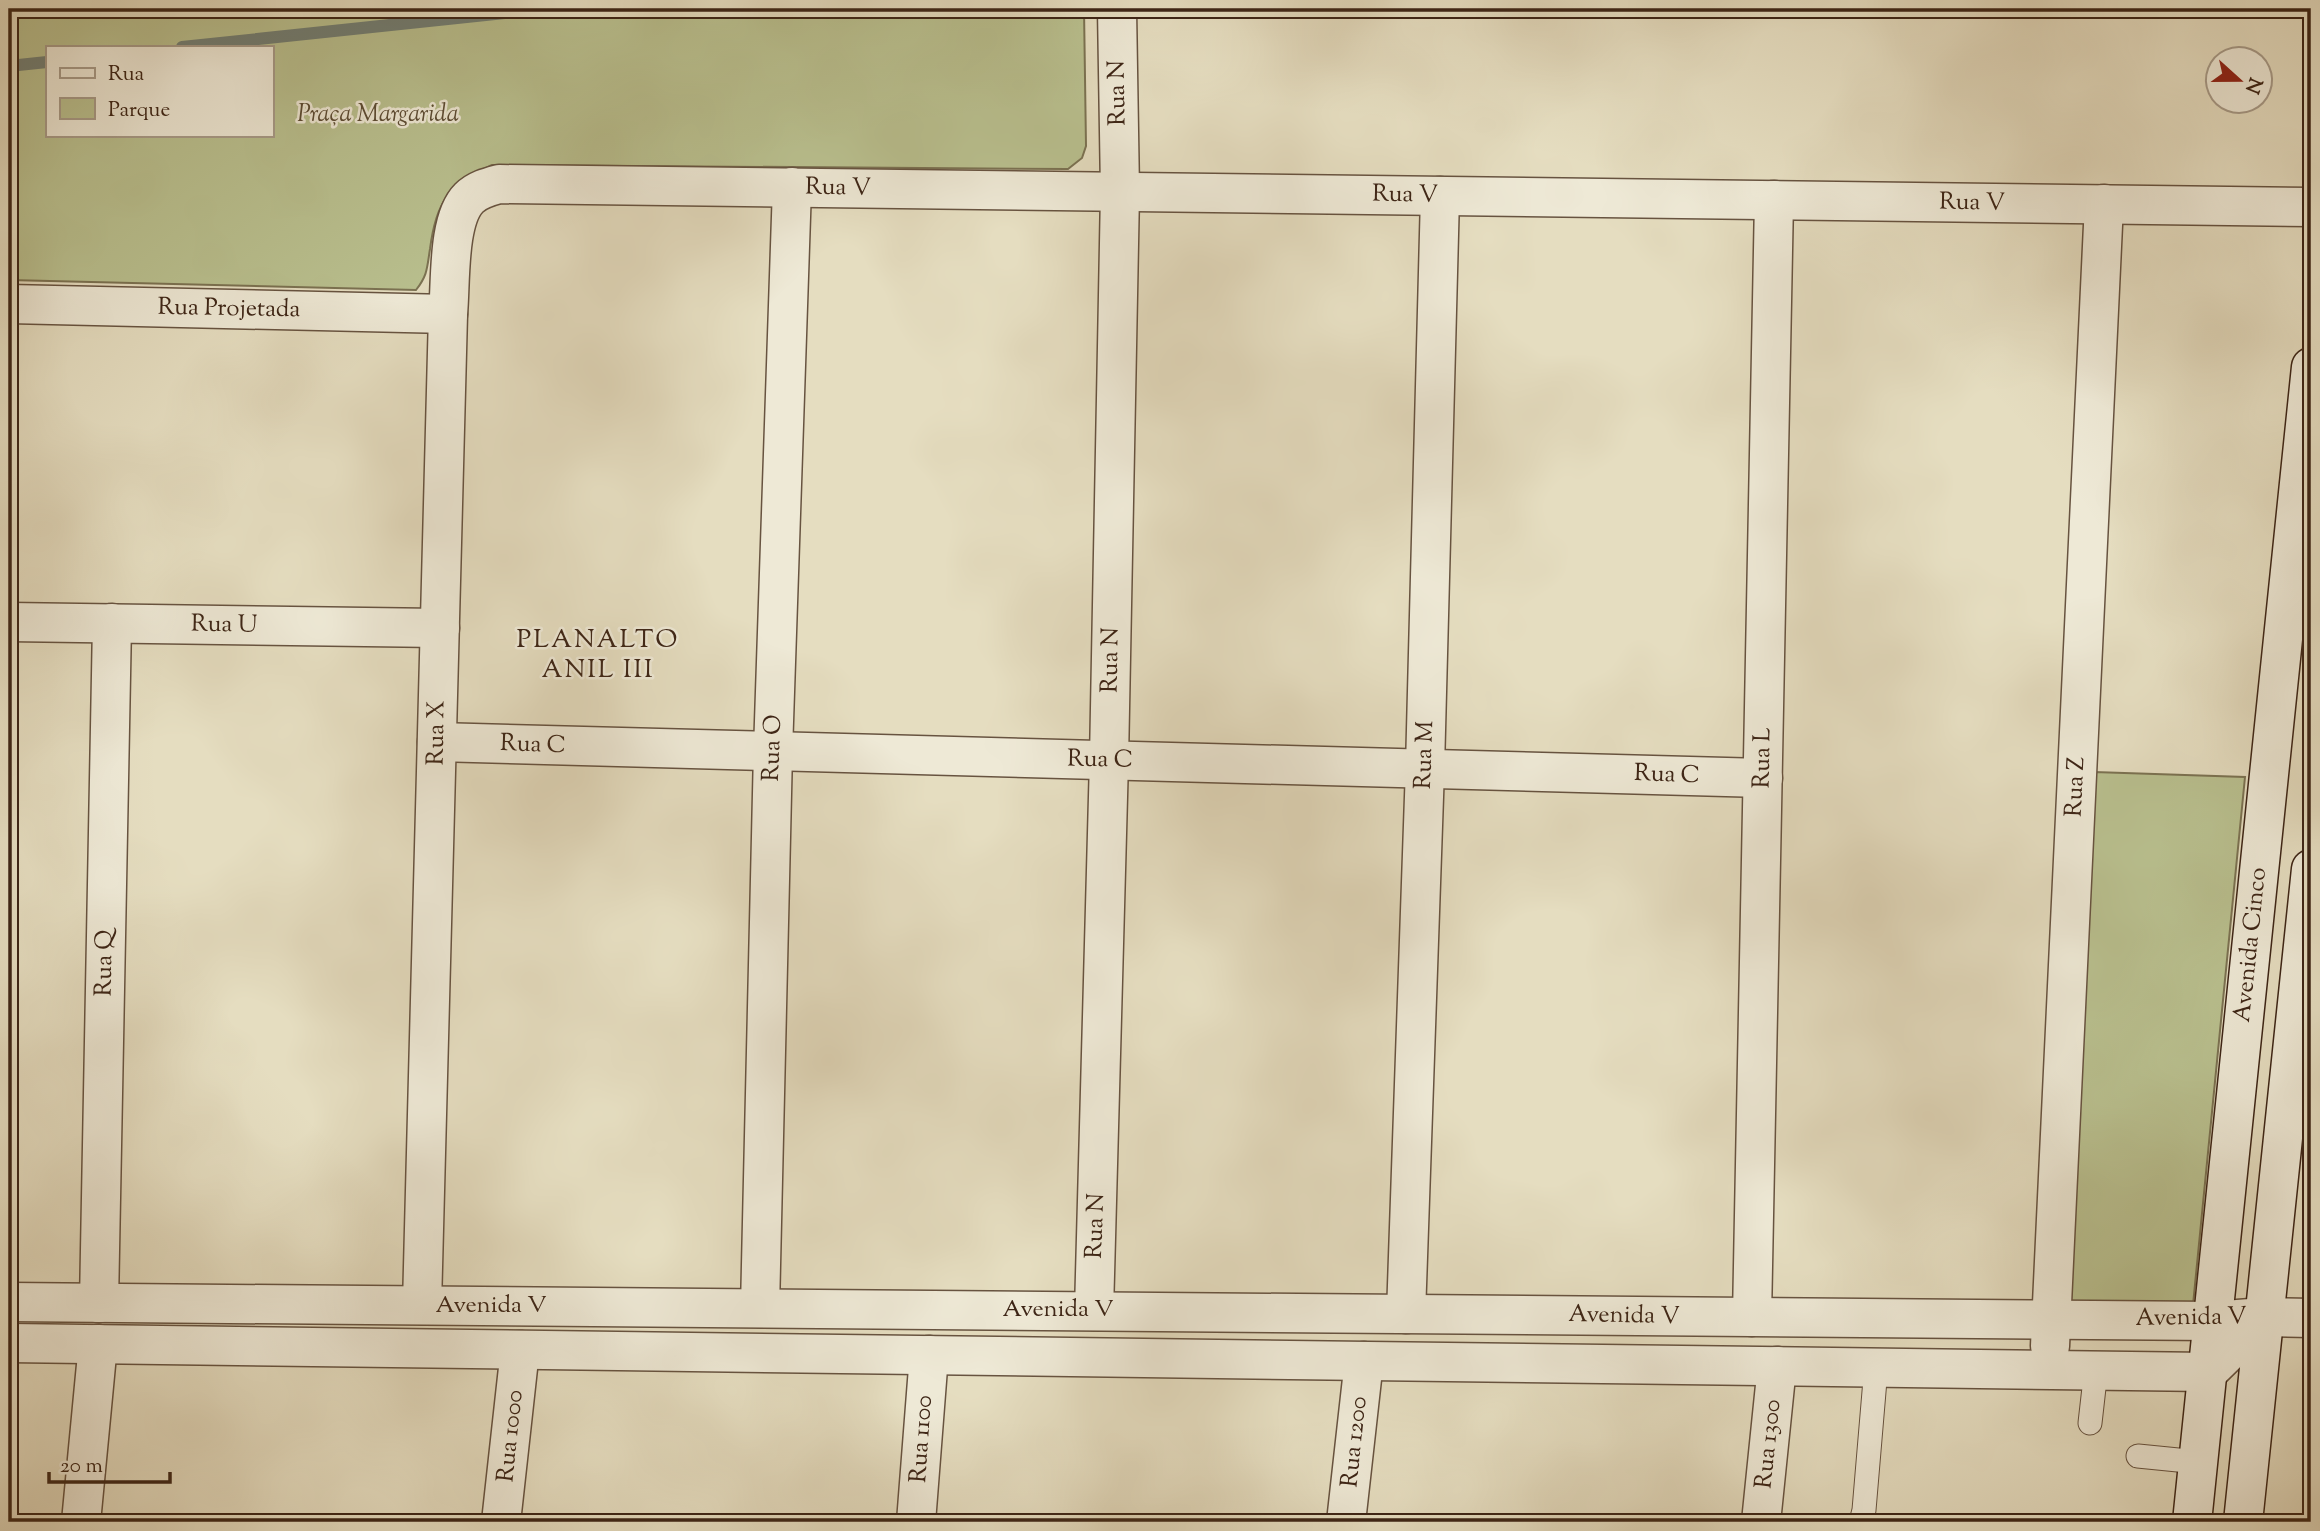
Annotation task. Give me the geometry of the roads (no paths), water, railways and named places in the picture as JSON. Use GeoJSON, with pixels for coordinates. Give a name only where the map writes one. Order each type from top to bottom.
{"type":"FeatureCollection","features":[{"type":"Feature","properties":{"kind":"street","name":"Rua N"},"geometry":{"type":"LineString","coordinates":[[1094,1311],[1109,760],[1120,192],[1117,9]]}},
{"type":"Feature","properties":{"kind":"street","name":"Rua V"},"geometry":{"type":"LineString","coordinates":[[499,184],[2311,207]]}},
{"type":"Feature","properties":{"kind":"street","name":"Rua X"},"geometry":{"type":"LineString","coordinates":[[422,1305],[448,314],[455,222],[468,198],[484,188],[499,184]]}},
{"type":"Feature","properties":{"kind":"street","name":"Rua O"},"geometry":{"type":"LineString","coordinates":[[760,1308],[772,751],[792,187]]}},
{"type":"Feature","properties":{"kind":"street","name":"Rua M"},"geometry":{"type":"LineString","coordinates":[[1406,1314],[1425,768],[1440,196]]}},
{"type":"Feature","properties":{"kind":"street","name":"Rua L"},"geometry":{"type":"LineString","coordinates":[[1752,1317],[1774,200]]}},
{"type":"Feature","properties":{"kind":"street","name":"Rua Z"},"geometry":{"type":"LineString","coordinates":[[2049,1370],[2104,204]]}},
{"type":"Feature","properties":{"kind":"street","name":"Rua Projetada"},"geometry":{"type":"LineString","coordinates":[[9,304],[448,314]]}},
{"type":"Feature","properties":{"kind":"street","name":"Avenida Cinco"},"geometry":{"type":"LineString","coordinates":[[2192,1522],[2311,367]]}},
{"type":"Feature","properties":{"kind":"street","name":"Rua U"},"geometry":{"type":"LineString","coordinates":[[9,622],[440,628]]}},
{"type":"Feature","properties":{"kind":"street","name":"Rua Q"},"geometry":{"type":"LineString","coordinates":[[99,1303],[112,623]]}},
{"type":"Feature","properties":{"kind":"street","name":"Rua C"},"geometry":{"type":"LineString","coordinates":[[437,742],[1763,778]]}},
{"type":"Feature","properties":{"kind":"street"},"geometry":{"type":"LineString","coordinates":[[2243,1522],[2311,869]]}},
{"type":"Feature","properties":{"kind":"street","name":"Avenida V"},"geometry":{"type":"LineString","coordinates":[[9,1302],[2212,1321],[2264,1317]]}},
{"type":"Feature","properties":{"kind":"street","name":"Avenida V"},"geometry":{"type":"LineString","coordinates":[[9,1343],[2208,1372],[2264,1317]]}},
{"type":"Feature","properties":{"kind":"street"},"geometry":{"type":"LineString","coordinates":[[2264,1317],[2311,1318]]}},
{"type":"Feature","properties":{"kind":"street"},"geometry":{"type":"LineString","coordinates":[[81,1522],[98,1344]]}},
{"type":"Feature","properties":{"kind":"street","name":"Rua 1000"},"geometry":{"type":"LineString","coordinates":[[501,1522],[520,1350]]}},
{"type":"Feature","properties":{"kind":"street","name":"Rua 1100"},"geometry":{"type":"LineString","coordinates":[[916,1522],[929,1355]]}},
{"type":"Feature","properties":{"kind":"street","name":"Rua 1200"},"geometry":{"type":"LineString","coordinates":[[1346,1522],[1364,1361]]}},
{"type":"Feature","properties":{"kind":"street","name":"Rua 1300"},"geometry":{"type":"LineString","coordinates":[[1761,1522],[1777,1366]]}},
{"type":"Feature","properties":{"kind":"lane"},"geometry":{"type":"LineString","coordinates":[[1861,1522],[1876,1368]]}},
{"type":"Feature","properties":{"kind":"lane"},"geometry":{"type":"LineString","coordinates":[[2090,1423],[2096,1370]]}},
{"type":"Feature","properties":{"kind":"lane"},"geometry":{"type":"LineString","coordinates":[[2138,1456],[2198,1462]]}},
{"type":"Feature","properties":{"kind":"waterway"},"geometry":{"type":"LineString","coordinates":[[191,46],[542,9]]}},
{"type":"Feature","properties":{"kind":"waterway"},"geometry":{"type":"LineString","coordinates":[[9,66],[46,62]]}},
{"type":"Feature","properties":{"kind":"district","name":"PLANALTO ANIL III"},"geometry":{"type":"Point","coordinates":[598,655]}},
{"type":"Feature","properties":{"kind":"park label","name":"Praça Margarida"},"geometry":{"type":"Point","coordinates":[378,115]}}]}
